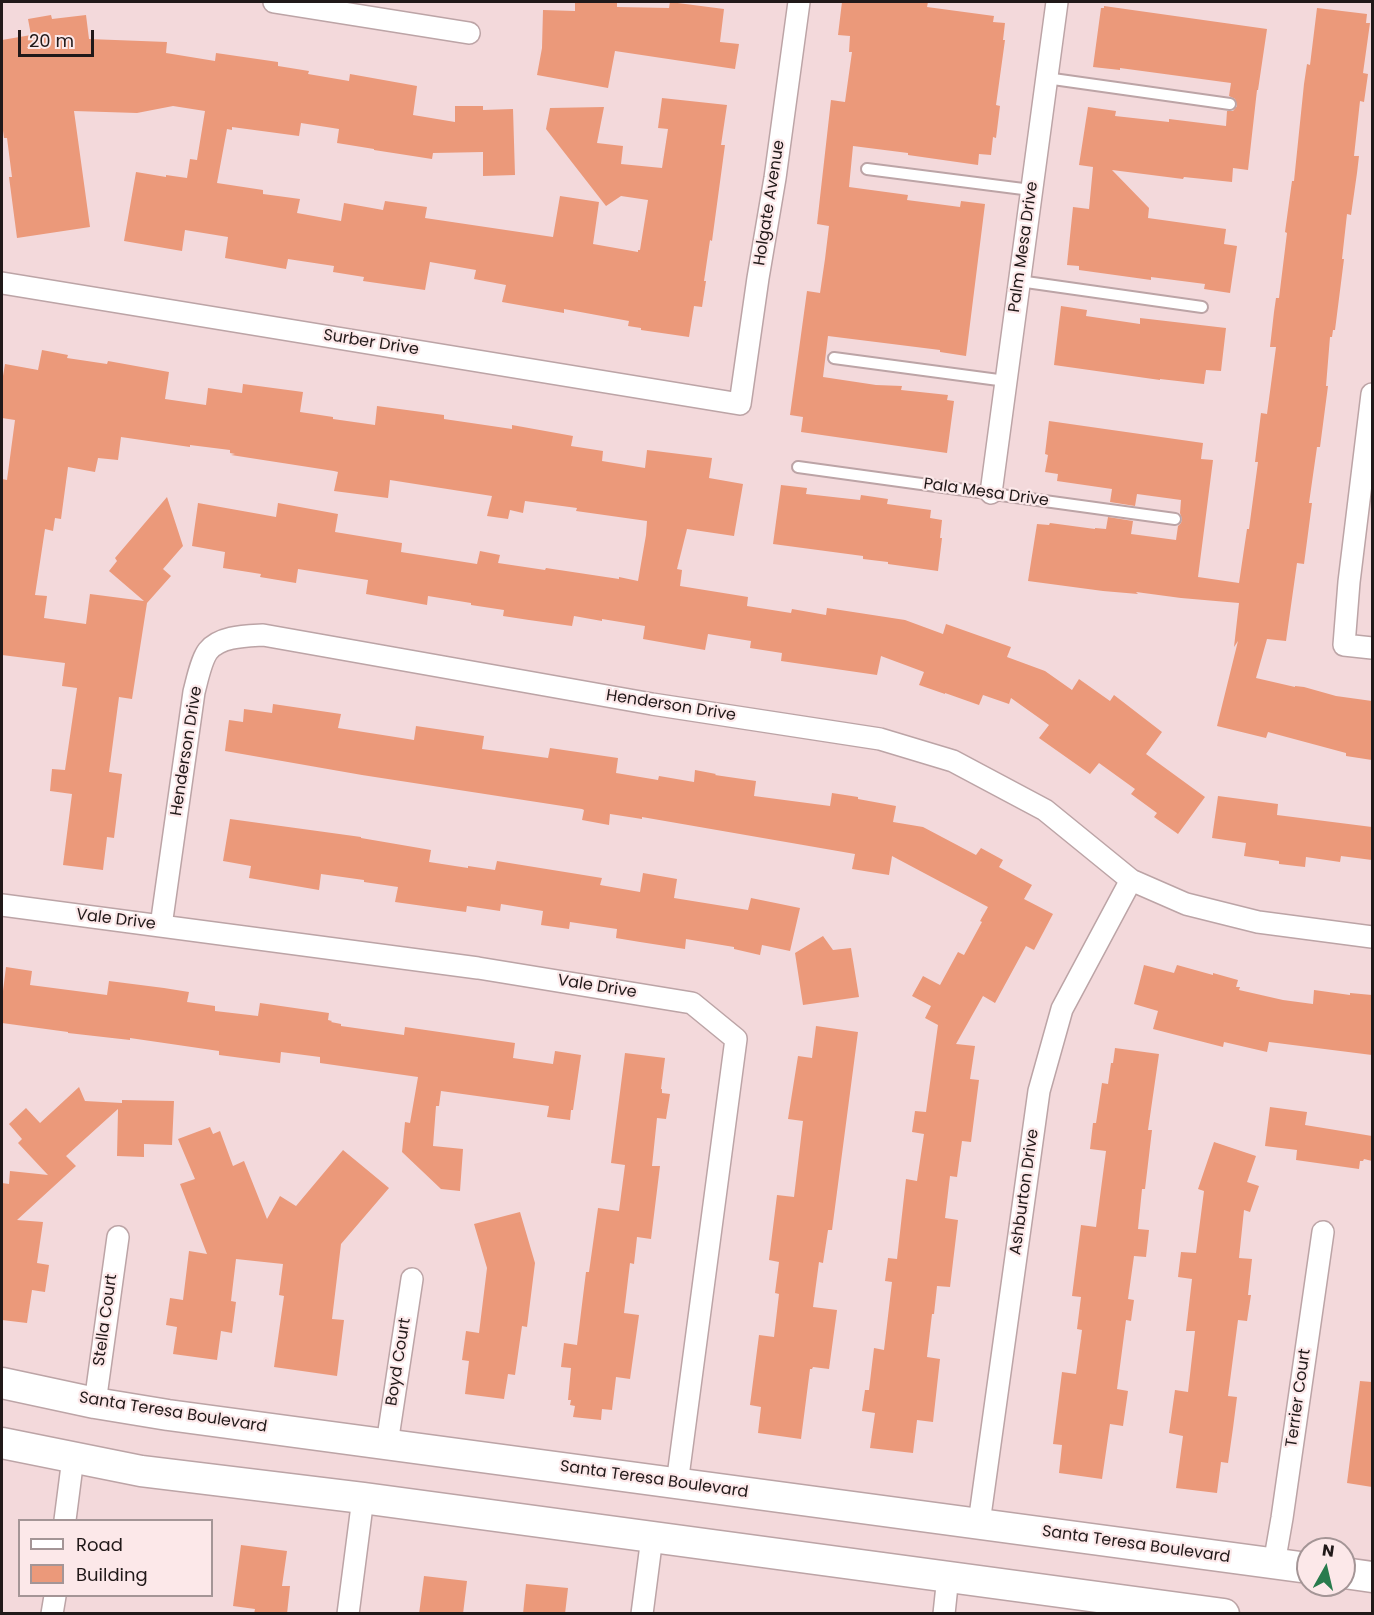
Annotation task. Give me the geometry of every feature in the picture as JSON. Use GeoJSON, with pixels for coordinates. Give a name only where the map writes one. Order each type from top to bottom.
{"type":"FeatureCollection","features":[{"type":"Feature","properties":{"kind":"main road","name":"Santa Teresa Boulevard"},"geometry":{"type":"LineString","coordinates":[[2,1383],[168,1416],[1296,1567]]}},
{"type":"Feature","properties":{"kind":"main road"},"geometry":{"type":"LineString","coordinates":[[2,1443],[141,1471],[363,1498],[1224,1614]]}},
{"type":"Feature","properties":{"kind":"main road"},"geometry":{"type":"LineString","coordinates":[[1356,1575],[1372,1577]]}},
{"type":"Feature","properties":{"kind":"street"},"geometry":{"type":"LineString","coordinates":[[274,2],[469,33]]}},
{"type":"Feature","properties":{"kind":"street","name":"Holgate Avenue"},"geometry":{"type":"LineString","coordinates":[[740,404],[775,178],[799,2]]}},
{"type":"Feature","properties":{"kind":"street","name":"Palm Mesa Drive"},"geometry":{"type":"LineString","coordinates":[[991,493],[1057,2]]}},
{"type":"Feature","properties":{"kind":"street","name":"Surber Drive"},"geometry":{"type":"LineString","coordinates":[[2,283],[740,404]]}},
{"type":"Feature","properties":{"kind":"street"},"geometry":{"type":"LineString","coordinates":[[1372,394],[1349,582],[1344,645],[1372,648]]}},
{"type":"Feature","properties":{"kind":"street","name":"Henderson Drive"},"geometry":{"type":"LineString","coordinates":[[161,926],[194,692],[202,665],[208,650],[225,640],[263,635],[652,704],[880,739],[953,761],[1045,810],[1131,880],[1186,904],[1258,922],[1372,937]]}},
{"type":"Feature","properties":{"kind":"street","name":"Ashburton Drive"},"geometry":{"type":"LineString","coordinates":[[978,1523],[1039,1091],[1062,1009],[1131,880]]}},
{"type":"Feature","properties":{"kind":"street","name":"Vale Drive"},"geometry":{"type":"LineString","coordinates":[[2,905],[478,968],[692,1003],[736,1039],[677,1484]]}},
{"type":"Feature","properties":{"kind":"street","name":"Terrier Court"},"geometry":{"type":"LineString","coordinates":[[1274,1564],[1323,1232]]}},
{"type":"Feature","properties":{"kind":"street","name":"Stella Court"},"geometry":{"type":"LineString","coordinates":[[95,1403],[118,1237]]}},
{"type":"Feature","properties":{"kind":"street","name":"Boyd Court"},"geometry":{"type":"LineString","coordinates":[[387,1444],[412,1279]]}},
{"type":"Feature","properties":{"kind":"street"},"geometry":{"type":"LineString","coordinates":[[65,1519],[73,1458]]}},
{"type":"Feature","properties":{"kind":"street"},"geometry":{"type":"LineString","coordinates":[[348,1614],[363,1498]]}},
{"type":"Feature","properties":{"kind":"street"},"geometry":{"type":"LineString","coordinates":[[642,1614],[652,1537]]}},
{"type":"Feature","properties":{"kind":"street"},"geometry":{"type":"LineString","coordinates":[[944,1614],[948,1576]]}},
{"type":"Feature","properties":{"kind":"street"},"geometry":{"type":"LineString","coordinates":[[52,1614],[55,1597]]}},
{"type":"Feature","properties":{"kind":"lane"},"geometry":{"type":"LineString","coordinates":[[1046,78],[1230,104]]}},
{"type":"Feature","properties":{"kind":"lane"},"geometry":{"type":"LineString","coordinates":[[867,169],[1031,190]]}},
{"type":"Feature","properties":{"kind":"lane"},"geometry":{"type":"LineString","coordinates":[[1019,281],[1202,307]]}},
{"type":"Feature","properties":{"kind":"lane"},"geometry":{"type":"LineString","coordinates":[[834,358],[1006,381]]}},
{"type":"Feature","properties":{"kind":"lane","name":"Pala Mesa Drive"},"geometry":{"type":"LineString","coordinates":[[798,467],[1175,519]]}},
{"type":"Feature","properties":{"kind":"building"},"geometry":{"type":"Polygon","coordinates":[[[575,2],[617,2],[617,7],[669,8],[670,2],[724,9],[720,42],[739,44],[735,69],[615,51],[608,88],[537,75],[542,48],[543,10],[575,11],[575,2]]]}},
{"type":"Feature","properties":{"kind":"building"},"geometry":{"type":"Polygon","coordinates":[[[842,2],[928,2],[927,7],[994,16],[993,22],[1005,23],[1003,40],[1005,40],[996,105],[1000,106],[996,138],[993,137],[991,155],[979,154],[978,165],[853,146],[849,187],[908,195],[907,200],[960,207],[961,201],[985,204],[966,356],[940,352],[940,350],[828,336],[823,377],[876,385],[902,386],[901,390],[948,395],[947,400],[954,401],[947,453],[801,432],[803,417],[790,415],[807,291],[820,293],[825,259],[829,226],[817,224],[831,100],[845,102],[852,52],[849,52],[850,36],[838,35],[842,2]]]}},
{"type":"Feature","properties":{"kind":"building"},"geometry":{"type":"Polygon","coordinates":[[[1104,6],[1267,29],[1248,170],[1233,168],[1232,182],[1184,177],[1183,179],[1112,170],[1149,208],[1148,218],[1226,229],[1224,244],[1237,246],[1230,293],[1204,289],[1205,284],[1151,277],[1151,280],[1079,270],[1079,266],[1067,265],[1073,207],[1089,209],[1093,167],[1079,165],[1088,107],[1116,111],[1115,116],[1169,122],[1169,119],[1226,126],[1227,111],[1233,111],[1237,106],[1235,99],[1229,96],[1231,83],[1120,68],[1120,70],[1093,67],[1101,8],[1104,6]]]}},
{"type":"Feature","properties":{"kind":"building"},"geometry":{"type":"Polygon","coordinates":[[[1317,8],[1367,14],[1366,23],[1370,23],[1363,73],[1368,74],[1364,102],[1360,101],[1354,156],[1359,156],[1357,173],[1351,215],[1347,214],[1335,330],[1330,337],[1326,386],[1328,386],[1320,447],[1317,447],[1309,503],[1312,503],[1304,564],[1297,563],[1286,641],[1267,639],[1256,678],[1336,696],[1372,701],[1372,760],[1346,756],[1346,753],[1268,732],[1266,738],[1217,726],[1238,641],[1234,647],[1239,603],[1136,592],[1138,594],[1103,591],[1028,581],[1037,524],[1049,525],[1050,523],[1106,529],[1108,517],[1133,521],[1131,534],[1176,540],[1178,526],[1182,519],[1181,500],[1137,494],[1135,506],[1110,502],[1112,489],[1057,481],[1058,474],[1045,472],[1049,421],[1203,443],[1201,459],[1213,460],[1198,577],[1239,583],[1258,462],[1255,462],[1261,413],[1267,414],[1276,347],[1270,347],[1274,312],[1276,298],[1279,298],[1304,84],[1307,64],[1310,65],[1317,8]]]}},
{"type":"Feature","properties":{"kind":"building"},"geometry":{"type":"Polygon","coordinates":[[[51,15],[52,19],[86,15],[89,39],[167,42],[166,53],[215,61],[216,53],[278,62],[278,66],[349,81],[350,74],[417,86],[413,115],[455,122],[455,106],[483,106],[483,110],[513,109],[515,175],[483,176],[483,152],[433,153],[432,159],[374,150],[337,143],[339,129],[301,123],[299,136],[232,127],[232,130],[227,129],[217,183],[263,190],[263,194],[300,199],[297,213],[341,221],[344,203],[383,210],[385,201],[427,207],[425,218],[553,237],[560,196],[599,202],[593,244],[638,252],[648,200],[621,196],[606,206],[546,129],[550,108],[604,107],[597,143],[623,146],[621,164],[662,168],[668,129],[658,128],[662,98],[727,105],[721,145],[725,145],[702,307],[694,306],[689,337],[641,330],[641,328],[628,326],[629,321],[564,309],[564,313],[502,302],[506,285],[474,279],[476,270],[430,262],[425,290],[363,281],[364,277],[333,272],[334,266],[288,259],[286,269],[225,258],[228,237],[185,230],[182,251],[124,241],[136,172],[187,178],[190,159],[197,160],[205,111],[173,106],[137,113],[74,111],[90,227],[17,238],[9,177],[12,177],[7,138],[4,138],[2,123],[2,40],[31,35],[28,19],[51,15]]]}},
{"type":"Feature","properties":{"kind":"building"},"geometry":{"type":"Polygon","coordinates":[[[1061,306],[1087,310],[1086,316],[1140,324],[1140,318],[1226,328],[1221,371],[1206,370],[1204,384],[1054,365],[1061,306]]]}},
{"type":"Feature","properties":{"kind":"building"},"geometry":{"type":"Polygon","coordinates":[[[42,350],[68,355],[67,358],[107,364],[108,361],[169,372],[165,399],[206,405],[208,388],[242,393],[243,384],[303,392],[300,412],[333,417],[333,419],[375,425],[377,406],[444,415],[444,419],[512,429],[512,425],[573,436],[571,446],[603,451],[602,461],[645,468],[647,450],[712,458],[709,478],[743,484],[734,536],[687,529],[677,569],[682,570],[680,586],[748,597],[747,606],[791,613],[792,609],[826,615],[827,608],[905,620],[943,634],[946,624],[1011,647],[1007,657],[1045,671],[1072,690],[1079,679],[1110,701],[1114,695],[1162,732],[1146,754],[1205,797],[1178,834],[1154,817],[1157,813],[1131,794],[1135,789],[1099,763],[1090,774],[1039,738],[1049,725],[1011,698],[1009,704],[983,695],[979,705],[919,685],[924,672],[881,656],[877,675],[781,661],[782,653],[750,648],[751,641],[708,634],[705,650],[643,639],[645,626],[574,616],[572,626],[503,616],[504,610],[428,596],[427,605],[366,594],[368,580],[298,569],[296,583],[223,568],[225,552],[192,546],[198,503],[276,517],[278,503],[338,514],[335,532],[402,543],[401,552],[477,564],[480,551],[500,555],[498,563],[638,581],[647,521],[525,501],[523,513],[510,510],[508,519],[487,516],[492,496],[390,480],[388,498],[334,491],[338,472],[231,455],[235,454],[230,453],[230,450],[121,437],[118,460],[98,458],[95,472],[68,467],[61,519],[55,518],[53,531],[45,529],[35,595],[47,596],[44,618],[86,624],[90,594],[144,601],[109,571],[117,561],[115,558],[167,497],[183,546],[163,569],[171,576],[147,603],[132,699],[119,697],[109,772],[122,774],[114,838],[107,837],[103,870],[63,865],[72,794],[50,791],[52,769],[65,770],[77,688],[62,686],[65,663],[2,655],[2,479],[7,480],[15,420],[2,418],[2,382],[5,364],[38,370],[42,350]]]}},
{"type":"Feature","properties":{"kind":"building"},"geometry":{"type":"Polygon","coordinates":[[[781,485],[807,488],[806,494],[860,500],[861,495],[888,499],[887,504],[931,510],[930,518],[942,520],[938,571],[863,559],[863,556],[773,544],[781,485]]]}},
{"type":"Feature","properties":{"kind":"building"},"geometry":{"type":"Polygon","coordinates":[[[273,704],[341,714],[338,728],[414,740],[416,726],[484,736],[482,749],[548,758],[550,748],[618,758],[616,773],[658,780],[659,776],[694,782],[695,770],[756,781],[754,796],[830,806],[832,793],[896,806],[893,822],[923,827],[976,855],[981,848],[1003,860],[999,867],[1032,885],[1024,899],[1053,914],[1034,950],[1026,946],[995,1003],[983,996],[956,1044],[975,1046],[970,1079],[979,1080],[971,1142],[962,1141],[957,1177],[950,1176],[945,1218],[958,1220],[950,1287],[937,1286],[934,1314],[932,1314],[927,1357],[940,1359],[933,1422],[917,1420],[913,1453],[870,1448],[875,1413],[862,1411],[865,1390],[869,1390],[874,1348],[884,1350],[892,1282],[885,1281],[888,1258],[897,1259],[906,1179],[917,1181],[924,1134],[912,1132],[915,1111],[926,1112],[938,1025],[925,1018],[931,1006],[912,996],[923,976],[940,985],[958,952],[964,955],[988,907],[892,856],[889,875],[852,869],[855,854],[642,817],[642,819],[610,814],[609,825],[582,820],[584,810],[582,809],[225,751],[229,720],[243,722],[244,709],[272,713],[273,704]]]}},
{"type":"Feature","properties":{"kind":"building"},"geometry":{"type":"Polygon","coordinates":[[[1218,796],[1278,804],[1277,815],[1372,827],[1372,860],[1341,856],[1340,862],[1306,857],[1305,867],[1244,856],[1246,843],[1212,838],[1218,796]]]}},
{"type":"Feature","properties":{"kind":"building"},"geometry":{"type":"Polygon","coordinates":[[[230,819],[361,837],[431,850],[429,862],[495,870],[497,861],[602,878],[600,885],[640,892],[643,873],[677,879],[674,898],[748,910],[751,898],[800,908],[790,951],[762,945],[760,955],[734,949],[734,947],[686,939],[685,949],[640,942],[616,938],[617,929],[570,922],[569,929],[541,925],[543,911],[501,904],[500,911],[467,906],[466,912],[395,902],[398,887],[364,882],[364,880],[321,874],[319,890],[249,878],[251,866],[223,861],[230,819]]]}},
{"type":"Feature","properties":{"kind":"building"},"geometry":{"type":"Polygon","coordinates":[[[823,936],[833,950],[851,948],[859,997],[803,1005],[795,953],[823,936]]]}},
{"type":"Feature","properties":{"kind":"building"},"geometry":{"type":"Polygon","coordinates":[[[1144,965],[1174,973],[1177,965],[1213,975],[1213,973],[1238,980],[1236,987],[1240,987],[1239,990],[1313,1004],[1314,990],[1350,995],[1350,993],[1372,995],[1372,1055],[1269,1042],[1267,1052],[1224,1042],[1223,1047],[1153,1029],[1158,1011],[1134,1004],[1144,965]]]}},
{"type":"Feature","properties":{"kind":"building"},"geometry":{"type":"Polygon","coordinates":[[[6,967],[32,971],[30,985],[107,995],[109,981],[189,992],[187,1002],[215,1006],[215,1011],[258,1016],[260,1003],[329,1013],[328,1020],[341,1024],[341,1026],[404,1035],[405,1027],[515,1043],[513,1058],[553,1064],[555,1051],[581,1055],[573,1110],[571,1110],[570,1120],[547,1117],[549,1106],[441,1091],[439,1106],[436,1106],[433,1146],[463,1149],[460,1191],[441,1189],[402,1152],[405,1122],[410,1123],[418,1077],[320,1063],[320,1057],[281,1052],[280,1063],[219,1055],[219,1051],[130,1038],[130,1040],[68,1033],[2,1023],[6,967]]]}},
{"type":"Feature","properties":{"kind":"building"},"geometry":{"type":"Polygon","coordinates":[[[816,1026],[858,1032],[832,1230],[828,1230],[823,1263],[819,1262],[813,1307],[837,1310],[829,1369],[813,1367],[810,1369],[801,1439],[758,1433],[761,1407],[750,1405],[759,1335],[774,1337],[779,1294],[775,1293],[779,1262],[769,1260],[777,1195],[794,1197],[803,1121],[788,1119],[798,1056],[812,1058],[816,1026]]]}},
{"type":"Feature","properties":{"kind":"building"},"geometry":{"type":"Polygon","coordinates":[[[1115,1048],[1159,1054],[1148,1130],[1152,1130],[1145,1189],[1142,1189],[1138,1229],[1149,1230],[1146,1257],[1134,1256],[1128,1299],[1134,1300],[1131,1321],[1126,1320],[1117,1389],[1128,1391],[1123,1426],[1110,1424],[1102,1479],[1059,1473],[1062,1445],[1053,1444],[1062,1372],[1076,1374],[1082,1330],[1077,1329],[1081,1297],[1072,1296],[1081,1225],[1096,1227],[1106,1151],[1090,1149],[1102,1083],[1108,1084],[1115,1048]]]}},
{"type":"Feature","properties":{"kind":"building"},"geometry":{"type":"Polygon","coordinates":[[[625,1053],[665,1058],[661,1089],[662,1093],[670,1094],[666,1119],[657,1118],[652,1166],[660,1166],[651,1239],[637,1237],[634,1264],[630,1263],[624,1313],[639,1315],[630,1379],[616,1377],[612,1410],[602,1409],[601,1420],[573,1417],[575,1406],[570,1405],[571,1400],[568,1400],[571,1368],[561,1367],[564,1343],[577,1345],[586,1272],[589,1272],[598,1208],[619,1211],[625,1165],[611,1163],[625,1053]]]}},
{"type":"Feature","properties":{"kind":"building"},"geometry":{"type":"Polygon","coordinates":[[[79,1087],[85,1101],[122,1103],[122,1100],[174,1101],[172,1145],[144,1144],[144,1157],[117,1156],[118,1109],[66,1156],[76,1166],[17,1220],[43,1222],[37,1263],[49,1265],[45,1292],[32,1290],[27,1323],[2,1320],[2,1183],[9,1184],[10,1171],[48,1175],[18,1143],[22,1139],[9,1124],[26,1108],[40,1123],[79,1087]]]}},
{"type":"Feature","properties":{"kind":"building"},"geometry":{"type":"Polygon","coordinates":[[[1270,1107],[1307,1112],[1305,1125],[1372,1136],[1372,1161],[1364,1159],[1360,1161],[1359,1169],[1296,1160],[1297,1150],[1265,1146],[1270,1107]]]}},
{"type":"Feature","properties":{"kind":"building"},"geometry":{"type":"Polygon","coordinates":[[[210,1127],[213,1134],[220,1131],[233,1166],[244,1161],[267,1219],[280,1196],[296,1206],[343,1150],[389,1188],[341,1244],[332,1319],[344,1320],[337,1376],[274,1367],[284,1296],[279,1295],[283,1264],[236,1259],[231,1301],[236,1302],[232,1333],[221,1331],[217,1360],[173,1354],[177,1327],[166,1325],[170,1298],[183,1300],[189,1251],[207,1254],[180,1184],[195,1179],[178,1139],[210,1127]]]}},
{"type":"Feature","properties":{"kind":"building"},"geometry":{"type":"Polygon","coordinates":[[[1214,1142],[1256,1156],[1247,1182],[1259,1186],[1250,1212],[1244,1210],[1239,1258],[1252,1259],[1248,1295],[1251,1295],[1247,1321],[1238,1320],[1228,1396],[1237,1397],[1228,1463],[1221,1462],[1217,1493],[1176,1488],[1183,1436],[1169,1433],[1175,1390],[1188,1392],[1195,1331],[1186,1331],[1192,1279],[1178,1277],[1181,1252],[1196,1253],[1204,1191],[1198,1189],[1214,1142]]]}},
{"type":"Feature","properties":{"kind":"building"},"geometry":{"type":"Polygon","coordinates":[[[520,1212],[535,1263],[527,1327],[522,1326],[515,1375],[508,1374],[504,1399],[465,1394],[469,1361],[462,1360],[466,1331],[479,1333],[487,1268],[474,1224],[520,1212]]]}},
{"type":"Feature","properties":{"kind":"building"},"geometry":{"type":"Polygon","coordinates":[[[1360,1381],[1372,1382],[1372,1487],[1347,1483],[1360,1381]]]}},
{"type":"Feature","properties":{"kind":"building"},"geometry":{"type":"Polygon","coordinates":[[[241,1545],[287,1551],[282,1586],[290,1586],[287,1614],[254,1614],[255,1609],[233,1606],[241,1545]]]}},
{"type":"Feature","properties":{"kind":"building"},"geometry":{"type":"Polygon","coordinates":[[[424,1576],[467,1581],[463,1614],[419,1614],[424,1576]]]}},
{"type":"Feature","properties":{"kind":"building"},"geometry":{"type":"Polygon","coordinates":[[[526,1584],[568,1588],[565,1614],[523,1614],[526,1584]]]}}]}
